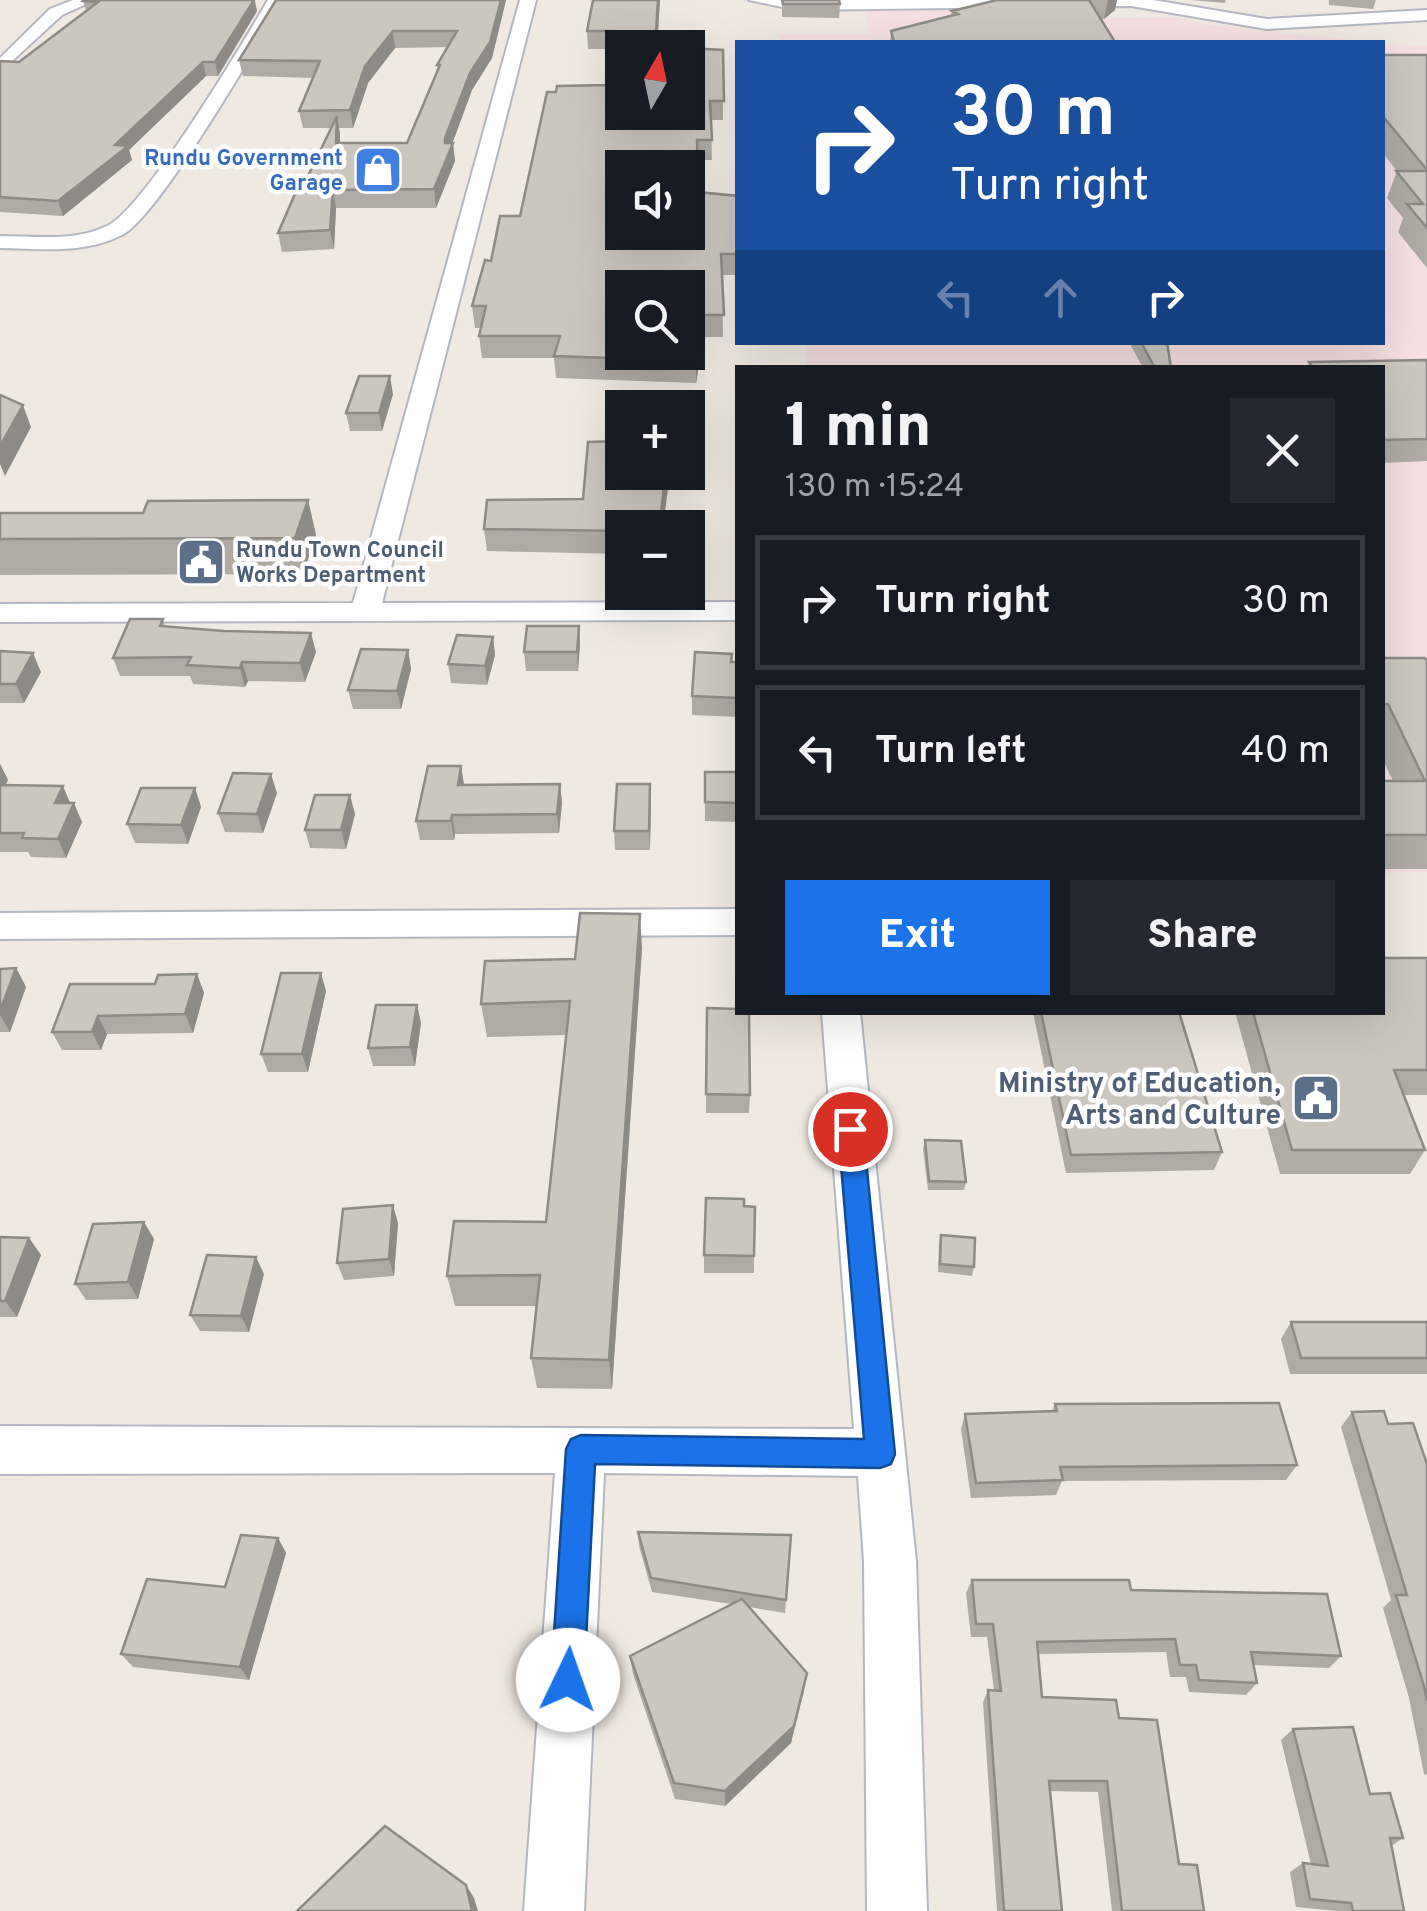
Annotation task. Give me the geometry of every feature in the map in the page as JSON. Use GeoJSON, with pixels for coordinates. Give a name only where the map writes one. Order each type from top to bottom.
{"type":"FeatureCollection","features":[{"type":"Feature","properties":{"kind":"street"},"geometry":{"type":"LineString","coordinates":[[2,63],[56,12],[88,0]]}},
{"type":"Feature","properties":{"kind":"street"},"geometry":{"type":"LineString","coordinates":[[0,242],[87,240],[122,229],[133,219],[244,56],[276,0]]}},
{"type":"Feature","properties":{"kind":"street"},"geometry":{"type":"LineString","coordinates":[[365,612],[528,0]]}},
{"type":"Feature","properties":{"kind":"street"},"geometry":{"type":"LineString","coordinates":[[757,0],[796,5],[1130,2],[1258,24],[1427,14]]}},
{"type":"Feature","properties":{"kind":"street"},"geometry":{"type":"LineString","coordinates":[[0,613],[735,611]]}},
{"type":"Feature","properties":{"kind":"street"},"geometry":{"type":"LineString","coordinates":[[0,926],[735,922]]}},
{"type":"Feature","properties":{"kind":"street"},"geometry":{"type":"LineString","coordinates":[[840,1015],[890,1560],[897,1911]]}},
{"type":"Feature","properties":{"kind":"street"},"geometry":{"type":"LineString","coordinates":[[0,1450],[581,1449],[880,1454]]}},
{"type":"Feature","properties":{"kind":"street"},"geometry":{"type":"LineString","coordinates":[[554,1911],[581,1449]]}},
{"type":"Feature","properties":{"kind":"shaded area"},"geometry":{"type":"Polygon","coordinates":[[[1093,6],[1113,18],[1172,17],[1209,25],[1352,40],[780,40],[779,34],[870,34],[864,8],[1093,6]]]}},
{"type":"Feature","properties":{"kind":"shaded area"},"geometry":{"type":"Polygon","coordinates":[[[1385,44],[1427,46],[1427,872],[1385,873],[1385,365],[807,365],[805,345],[1385,345],[1385,44]]]}},
{"type":"Feature","properties":{"kind":"building"},"geometry":{"type":"Polygon","coordinates":[[[84,0],[254,0],[215,62],[203,62],[115,145],[128,146],[58,201],[0,197],[0,61],[19,62],[98,2],[84,0]]]}},
{"type":"Feature","properties":{"kind":"building"},"geometry":{"type":"Polygon","coordinates":[[[276,0],[501,0],[490,42],[470,73],[445,138],[445,143],[453,143],[434,189],[333,190],[330,230],[278,233],[302,178],[307,178],[337,116],[336,143],[407,143],[437,65],[457,31],[393,31],[365,66],[350,110],[299,111],[320,61],[239,60],[276,0]]]}},
{"type":"Feature","properties":{"kind":"building"},"geometry":{"type":"Polygon","coordinates":[[[593,0],[658,0],[656,30],[587,31],[593,0]]]}},
{"type":"Feature","properties":{"kind":"building"},"geometry":{"type":"Polygon","coordinates":[[[782,0],[839,0],[840,4],[783,4],[782,0]]]}},
{"type":"Feature","properties":{"kind":"building"},"geometry":{"type":"Polygon","coordinates":[[[997,0],[1089,0],[1114,40],[893,40],[891,31],[958,14],[952,11],[997,0]]]}},
{"type":"Feature","properties":{"kind":"building"},"geometry":{"type":"Polygon","coordinates":[[[705,49],[723,50],[724,101],[710,101],[712,140],[697,140],[697,150],[605,150],[605,250],[705,250],[705,193],[735,196],[735,254],[721,254],[724,315],[705,315],[705,270],[605,270],[605,358],[554,356],[560,336],[479,336],[486,306],[472,306],[485,260],[491,261],[500,216],[520,216],[547,92],[556,92],[557,86],[605,85],[605,130],[705,130],[705,49]]]}},
{"type":"Feature","properties":{"kind":"building"},"geometry":{"type":"Polygon","coordinates":[[[1385,55],[1427,55],[1427,170],[1385,119],[1385,55]]]}},
{"type":"Feature","properties":{"kind":"building"},"geometry":{"type":"Polygon","coordinates":[[[1396,171],[1427,171],[1427,228],[1407,204],[1423,204],[1396,171]]]}},
{"type":"Feature","properties":{"kind":"building"},"geometry":{"type":"Polygon","coordinates":[[[1143,345],[1167,345],[1171,365],[1153,365],[1143,345]]]}},
{"type":"Feature","properties":{"kind":"building"},"geometry":{"type":"Polygon","coordinates":[[[1427,360],[1427,439],[1385,440],[1385,365],[1309,362],[1427,360]]]}},
{"type":"Feature","properties":{"kind":"building"},"geometry":{"type":"Polygon","coordinates":[[[359,376],[390,376],[379,413],[346,413],[359,376]]]}},
{"type":"Feature","properties":{"kind":"building"},"geometry":{"type":"Polygon","coordinates":[[[0,395],[23,405],[0,446],[0,395]]]}},
{"type":"Feature","properties":{"kind":"building"},"geometry":{"type":"Polygon","coordinates":[[[588,442],[605,442],[605,490],[664,490],[661,510],[605,510],[605,531],[484,529],[487,500],[583,499],[588,442]]]}},
{"type":"Feature","properties":{"kind":"building"},"geometry":{"type":"Polygon","coordinates":[[[308,500],[295,538],[0,539],[0,513],[143,513],[148,501],[308,500]]]}},
{"type":"Feature","properties":{"kind":"building"},"geometry":{"type":"Polygon","coordinates":[[[130,619],[163,619],[160,626],[224,631],[311,633],[300,663],[242,662],[240,668],[187,665],[191,657],[113,658],[130,619]]]}},
{"type":"Feature","properties":{"kind":"building"},"geometry":{"type":"Polygon","coordinates":[[[527,626],[579,626],[577,652],[524,652],[527,626]]]}},
{"type":"Feature","properties":{"kind":"building"},"geometry":{"type":"Polygon","coordinates":[[[457,635],[493,637],[485,666],[448,664],[457,635]]]}},
{"type":"Feature","properties":{"kind":"building"},"geometry":{"type":"Polygon","coordinates":[[[361,649],[408,650],[397,691],[348,690],[361,649]]]}},
{"type":"Feature","properties":{"kind":"building"},"geometry":{"type":"Polygon","coordinates":[[[0,651],[33,653],[16,684],[0,684],[0,651]]]}},
{"type":"Feature","properties":{"kind":"building"},"geometry":{"type":"Polygon","coordinates":[[[695,652],[732,654],[735,698],[692,696],[695,652]]]}},
{"type":"Feature","properties":{"kind":"building"},"geometry":{"type":"Polygon","coordinates":[[[1385,658],[1425,658],[1427,835],[1385,835],[1385,781],[1425,781],[1388,704],[1385,658]]]}},
{"type":"Feature","properties":{"kind":"building"},"geometry":{"type":"Polygon","coordinates":[[[428,766],[461,766],[458,785],[560,784],[557,814],[452,815],[451,821],[416,821],[428,766]]]}},
{"type":"Feature","properties":{"kind":"building"},"geometry":{"type":"Polygon","coordinates":[[[705,772],[735,772],[735,803],[705,802],[705,772]]]}},
{"type":"Feature","properties":{"kind":"building"},"geometry":{"type":"Polygon","coordinates":[[[233,773],[271,774],[257,814],[218,813],[233,773]]]}},
{"type":"Feature","properties":{"kind":"building"},"geometry":{"type":"Polygon","coordinates":[[[617,784],[650,784],[649,831],[614,831],[617,784]]]}},
{"type":"Feature","properties":{"kind":"building"},"geometry":{"type":"Polygon","coordinates":[[[0,785],[63,786],[55,803],[74,803],[58,839],[0,833],[0,785]]]}},
{"type":"Feature","properties":{"kind":"building"},"geometry":{"type":"Polygon","coordinates":[[[141,788],[195,788],[181,825],[127,824],[141,788]]]}},
{"type":"Feature","properties":{"kind":"building"},"geometry":{"type":"Polygon","coordinates":[[[315,795],[350,795],[341,830],[305,830],[315,795]]]}},
{"type":"Feature","properties":{"kind":"building"},"geometry":{"type":"Polygon","coordinates":[[[580,913],[640,914],[609,1360],[531,1358],[540,1275],[447,1276],[454,1221],[546,1222],[570,1001],[481,1004],[485,961],[575,959],[580,913]]]}},
{"type":"Feature","properties":{"kind":"building"},"geometry":{"type":"Polygon","coordinates":[[[1385,958],[1427,958],[1427,1070],[1394,1070],[1425,1150],[1292,1150],[1254,1015],[1385,1015],[1385,958]]]}},
{"type":"Feature","properties":{"kind":"building"},"geometry":{"type":"Polygon","coordinates":[[[16,968],[0,1011],[0,969],[16,968]]]}},
{"type":"Feature","properties":{"kind":"building"},"geometry":{"type":"Polygon","coordinates":[[[281,973],[321,973],[302,1054],[261,1054],[281,973]]]}},
{"type":"Feature","properties":{"kind":"building"},"geometry":{"type":"Polygon","coordinates":[[[197,974],[185,1014],[98,1016],[92,1032],[52,1032],[70,984],[155,984],[158,975],[197,974]]]}},
{"type":"Feature","properties":{"kind":"building"},"geometry":{"type":"Polygon","coordinates":[[[376,1005],[417,1005],[410,1047],[368,1048],[376,1005]]]}},
{"type":"Feature","properties":{"kind":"building"},"geometry":{"type":"Polygon","coordinates":[[[707,1008],[735,1009],[735,1015],[749,1015],[750,1095],[706,1094],[707,1008]]]}},
{"type":"Feature","properties":{"kind":"building"},"geometry":{"type":"Polygon","coordinates":[[[1042,1015],[1180,1015],[1222,1152],[1071,1155],[1042,1015]]]}},
{"type":"Feature","properties":{"kind":"building"},"geometry":{"type":"Polygon","coordinates":[[[925,1140],[961,1141],[966,1182],[929,1181],[925,1140]]]}},
{"type":"Feature","properties":{"kind":"building"},"geometry":{"type":"Polygon","coordinates":[[[706,1198],[744,1199],[744,1206],[755,1207],[754,1256],[704,1255],[706,1198]]]}},
{"type":"Feature","properties":{"kind":"building"},"geometry":{"type":"Polygon","coordinates":[[[393,1205],[389,1259],[337,1263],[343,1209],[393,1205]]]}},
{"type":"Feature","properties":{"kind":"building"},"geometry":{"type":"Polygon","coordinates":[[[144,1222],[128,1282],[75,1284],[93,1224],[144,1222]]]}},
{"type":"Feature","properties":{"kind":"building"},"geometry":{"type":"Polygon","coordinates":[[[941,1235],[975,1238],[974,1267],[940,1264],[941,1235]]]}},
{"type":"Feature","properties":{"kind":"building"},"geometry":{"type":"Polygon","coordinates":[[[0,1237],[29,1238],[5,1301],[0,1301],[0,1237]]]}},
{"type":"Feature","properties":{"kind":"building"},"geometry":{"type":"Polygon","coordinates":[[[207,1255],[256,1257],[241,1316],[190,1315],[207,1255]]]}},
{"type":"Feature","properties":{"kind":"building"},"geometry":{"type":"Polygon","coordinates":[[[1291,1322],[1427,1322],[1427,1358],[1301,1358],[1291,1322]]]}},
{"type":"Feature","properties":{"kind":"building"},"geometry":{"type":"Polygon","coordinates":[[[1279,1403],[1297,1465],[1060,1467],[1063,1480],[976,1483],[965,1414],[1057,1411],[1055,1404],[1279,1403]]]}},
{"type":"Feature","properties":{"kind":"building"},"geometry":{"type":"Polygon","coordinates":[[[1384,1411],[1388,1424],[1413,1423],[1427,1464],[1427,1701],[1396,1595],[1407,1595],[1352,1412],[1384,1411]]]}},
{"type":"Feature","properties":{"kind":"building"},"geometry":{"type":"Polygon","coordinates":[[[638,1532],[791,1535],[786,1600],[651,1578],[638,1532]]]}},
{"type":"Feature","properties":{"kind":"building"},"geometry":{"type":"Polygon","coordinates":[[[241,1535],[278,1538],[240,1667],[121,1654],[147,1579],[225,1587],[241,1535]]]}},
{"type":"Feature","properties":{"kind":"building"},"geometry":{"type":"Polygon","coordinates":[[[972,1580],[1129,1580],[1131,1590],[1327,1594],[1341,1656],[1251,1652],[1257,1683],[1199,1680],[1196,1665],[1180,1665],[1175,1639],[1037,1642],[1042,1697],[1116,1700],[1119,1718],[1157,1720],[1179,1864],[1197,1865],[1204,1911],[1122,1911],[1107,1781],[1049,1781],[1062,1911],[1004,1911],[988,1690],[1001,1691],[993,1624],[976,1624],[972,1580]]]}},
{"type":"Feature","properties":{"kind":"building"},"geometry":{"type":"Polygon","coordinates":[[[742,1599],[807,1673],[794,1726],[725,1791],[674,1783],[630,1656],[742,1599]]]}},
{"type":"Feature","properties":{"kind":"building"},"geometry":{"type":"Polygon","coordinates":[[[1353,1727],[1370,1794],[1390,1793],[1403,1838],[1390,1838],[1404,1911],[1353,1911],[1351,1903],[1310,1899],[1303,1863],[1328,1866],[1293,1729],[1353,1727]]]}},
{"type":"Feature","properties":{"kind":"building"},"geometry":{"type":"Polygon","coordinates":[[[385,1826],[466,1885],[472,1911],[297,1911],[385,1826]]]}},
{"type":"Feature","properties":{"kind":"place","name":"Rundu Government Garage"},"geometry":{"type":"Point","coordinates":[378,170]}},
{"type":"Feature","properties":{"kind":"place","name":"Rundu Town Council Works Department"},"geometry":{"type":"Point","coordinates":[201,562]}},
{"type":"Feature","properties":{"kind":"place","name":"Ministry of Education, Arts and Culture"},"geometry":{"type":"Point","coordinates":[1316,1098]}},
{"type":"Feature","properties":{"kind":"route"},"geometry":{"type":"LineString","coordinates":[[568,1680],[581,1449],[880,1454],[850,1129]]}}]}
